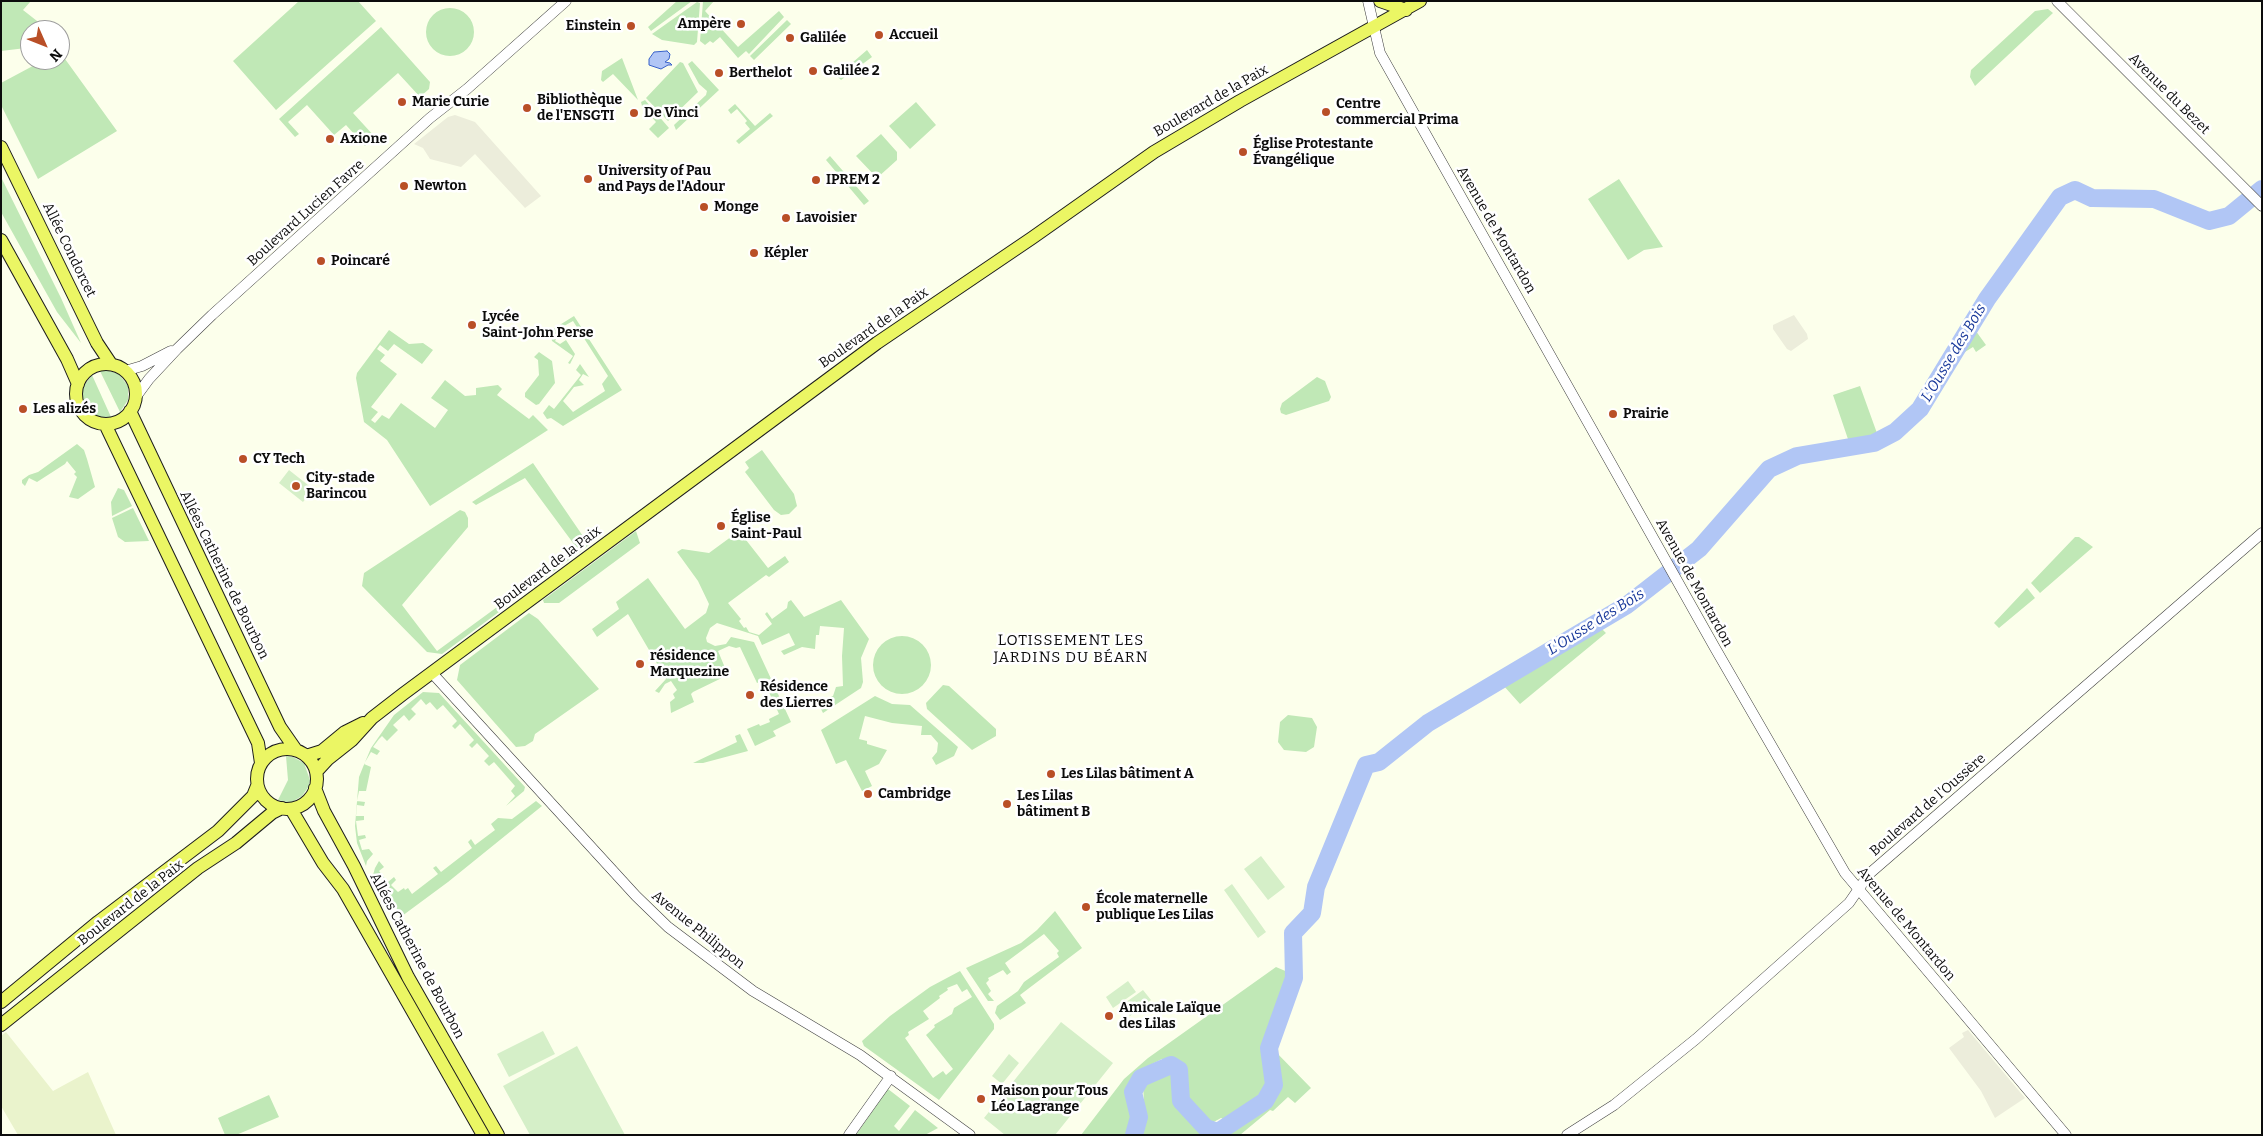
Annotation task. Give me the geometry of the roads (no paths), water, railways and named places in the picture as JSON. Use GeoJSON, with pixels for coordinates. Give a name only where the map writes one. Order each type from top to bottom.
{"type":"FeatureCollection","features":[{"type":"Feature","properties":{"kind":"main road"},"geometry":{"type":"LineString","coordinates":[[1380,1],[1406,10]]}},
{"type":"Feature","properties":{"kind":"main road","name":"Boulevard de la Paix"},"geometry":{"type":"LineString","coordinates":[[301,753],[322,751],[345,732],[372,718],[877,343],[1032,238],[1154,152],[1232,105],[1420,1]]}},
{"type":"Feature","properties":{"kind":"main road","name":"Allée Condorcet"},"geometry":{"type":"LineString","coordinates":[[1,147],[97,344],[111,364]]}},
{"type":"Feature","properties":{"kind":"main road"},"geometry":{"type":"LineString","coordinates":[[1,240],[78,384],[77,401],[82,412],[93,421],[105,424],[121,420],[130,411],[136,398],[134,384],[125,371],[111,364],[89,369],[78,384]]}},
{"type":"Feature","properties":{"kind":"main road","name":"Allées Catherine de Bourbon"},"geometry":{"type":"LineString","coordinates":[[130,411],[282,732],[301,753]]}},
{"type":"Feature","properties":{"kind":"main road"},"geometry":{"type":"LineString","coordinates":[[105,424],[258,743],[261,763]]}},
{"type":"Feature","properties":{"kind":"main road","name":"Boulevard de la Paix"},"geometry":{"type":"LineString","coordinates":[[316,772],[328,759],[352,740],[372,718]]}},
{"type":"Feature","properties":{"kind":"main road"},"geometry":{"type":"LineString","coordinates":[[280,750],[301,753],[316,772],[315,788],[307,801],[286,808],[270,804],[264,800],[257,786],[256,778],[261,763],[272,752],[280,750]]}},
{"type":"Feature","properties":{"kind":"main road","name":"Boulevard de la Paix"},"geometry":{"type":"LineString","coordinates":[[1,1002],[98,922],[218,831],[253,796],[257,786]]}},
{"type":"Feature","properties":{"kind":"main road","name":"Allées Catherine de Bourbon"},"geometry":{"type":"LineString","coordinates":[[315,788],[324,811],[354,866],[408,977],[498,1135]]}},
{"type":"Feature","properties":{"kind":"main road","name":"Boulevard de la Paix"},"geometry":{"type":"LineString","coordinates":[[1,1025],[76,964],[112,939],[198,868],[236,843],[272,812],[286,808]]}},
{"type":"Feature","properties":{"kind":"main road","name":"Allées Catherine de Bourbon"},"geometry":{"type":"LineString","coordinates":[[286,808],[343,889],[483,1135]]}},
{"type":"Feature","properties":{"kind":"street","name":"Boulevard Lucien Favre"},"geometry":{"type":"LineString","coordinates":[[136,398],[149,379],[177,349],[430,118],[566,1]]}},
{"type":"Feature","properties":{"kind":"street","name":"Avenue de Montardon"},"geometry":{"type":"LineString","coordinates":[[1368,1],[1380,53],[1667,563],[1845,873],[2066,1135]]}},
{"type":"Feature","properties":{"kind":"street","name":"Avenue du Bezet"},"geometry":{"type":"LineString","coordinates":[[2057,1],[2259,204]]}},
{"type":"Feature","properties":{"kind":"street","name":"Boulevard Lucien Favre"},"geometry":{"type":"LineString","coordinates":[[125,371],[142,366],[177,349]]}},
{"type":"Feature","properties":{"kind":"street","name":"Boulevard de l'Oussère"},"geometry":{"type":"LineString","coordinates":[[1567,1135],[1591,1122],[1653,1075],[1849,903],[1869,874],[2262,533]]}},
{"type":"Feature","properties":{"kind":"street","name":"Avenue Philippon"},"geometry":{"type":"LineString","coordinates":[[432,673],[660,920],[753,991],[891,1076],[970,1135]]}},
{"type":"Feature","properties":{"kind":"street"},"geometry":{"type":"LineString","coordinates":[[849,1135],[891,1076]]}},
{"type":"Feature","properties":{"kind":"water"},"geometry":{"type":"Polygon","coordinates":[[[667,51],[670,54],[669,59],[665,62],[672,65],[661,69],[649,65],[649,59],[654,52],[667,51]]]}},
{"type":"Feature","properties":{"kind":"waterway","name":"L'Ousse des Bois"},"geometry":{"type":"LineString","coordinates":[[1134,1135],[1139,1117],[1133,1092],[1141,1078],[1171,1065],[1179,1070],[1181,1101],[1206,1128],[1218,1132],[1265,1101],[1274,1085],[1269,1048],[1294,978],[1293,933],[1312,913],[1316,887],[1366,765],[1379,762],[1428,723],[1627,605],[1699,549],[1769,469],[1797,456],[1874,443],[1895,432],[1920,409],[1987,299],[2060,197],[2075,190],[2092,198],[2154,199],[2209,221],[2229,216],[2262,189]]}},
{"type":"Feature","properties":{"kind":"place","name":"Ampère"},"geometry":{"type":"Point","coordinates":[741,24]}},
{"type":"Feature","properties":{"kind":"place","name":"Einstein"},"geometry":{"type":"Point","coordinates":[631,26]}},
{"type":"Feature","properties":{"kind":"place","name":"Accueil"},"geometry":{"type":"Point","coordinates":[879,35]}},
{"type":"Feature","properties":{"kind":"place","name":"Galilée"},"geometry":{"type":"Point","coordinates":[790,38]}},
{"type":"Feature","properties":{"kind":"place","name":"Galilée 2"},"geometry":{"type":"Point","coordinates":[813,71]}},
{"type":"Feature","properties":{"kind":"place","name":"Berthelot"},"geometry":{"type":"Point","coordinates":[719,73]}},
{"type":"Feature","properties":{"kind":"place","name":"Marie Curie"},"geometry":{"type":"Point","coordinates":[402,102]}},
{"type":"Feature","properties":{"kind":"place","name":"Bibliothèque de l'ENSGTI"},"geometry":{"type":"Point","coordinates":[527,108]}},
{"type":"Feature","properties":{"kind":"place","name":"Centre commercial Prima"},"geometry":{"type":"Point","coordinates":[1326,112]}},
{"type":"Feature","properties":{"kind":"place","name":"De Vinci"},"geometry":{"type":"Point","coordinates":[634,113]}},
{"type":"Feature","properties":{"kind":"place","name":"Axione"},"geometry":{"type":"Point","coordinates":[330,139]}},
{"type":"Feature","properties":{"kind":"place","name":"Église Protestante Évangélique"},"geometry":{"type":"Point","coordinates":[1243,152]}},
{"type":"Feature","properties":{"kind":"place","name":"University of Pau and Pays de l'Adour"},"geometry":{"type":"Point","coordinates":[588,179]}},
{"type":"Feature","properties":{"kind":"place","name":"IPREM 2"},"geometry":{"type":"Point","coordinates":[816,180]}},
{"type":"Feature","properties":{"kind":"place","name":"Newton"},"geometry":{"type":"Point","coordinates":[404,186]}},
{"type":"Feature","properties":{"kind":"place","name":"Monge"},"geometry":{"type":"Point","coordinates":[704,207]}},
{"type":"Feature","properties":{"kind":"place","name":"Lavoisier"},"geometry":{"type":"Point","coordinates":[786,218]}},
{"type":"Feature","properties":{"kind":"place","name":"Képler"},"geometry":{"type":"Point","coordinates":[754,253]}},
{"type":"Feature","properties":{"kind":"place","name":"Poincaré"},"geometry":{"type":"Point","coordinates":[321,261]}},
{"type":"Feature","properties":{"kind":"place","name":"Lycée Saint-John Perse"},"geometry":{"type":"Point","coordinates":[472,325]}},
{"type":"Feature","properties":{"kind":"place","name":"Les alizés"},"geometry":{"type":"Point","coordinates":[23,409]}},
{"type":"Feature","properties":{"kind":"place","name":"Prairie"},"geometry":{"type":"Point","coordinates":[1613,414]}},
{"type":"Feature","properties":{"kind":"place","name":"CY Tech"},"geometry":{"type":"Point","coordinates":[243,459]}},
{"type":"Feature","properties":{"kind":"place","name":"City-stade Barincou"},"geometry":{"type":"Point","coordinates":[296,486]}},
{"type":"Feature","properties":{"kind":"place","name":"Église Saint-Paul"},"geometry":{"type":"Point","coordinates":[721,526]}},
{"type":"Feature","properties":{"kind":"place","name":"résidence Marquezine"},"geometry":{"type":"Point","coordinates":[640,664]}},
{"type":"Feature","properties":{"kind":"place","name":"Résidence des Lierres"},"geometry":{"type":"Point","coordinates":[750,695]}},
{"type":"Feature","properties":{"kind":"place","name":"Les Lilas bâtiment A"},"geometry":{"type":"Point","coordinates":[1051,774]}},
{"type":"Feature","properties":{"kind":"place","name":"Cambridge"},"geometry":{"type":"Point","coordinates":[868,794]}},
{"type":"Feature","properties":{"kind":"place","name":"Les Lilas bâtiment B"},"geometry":{"type":"Point","coordinates":[1007,804]}},
{"type":"Feature","properties":{"kind":"place","name":"École maternelle publique Les Lilas"},"geometry":{"type":"Point","coordinates":[1086,907]}},
{"type":"Feature","properties":{"kind":"place","name":"Amicale Laïque des Lilas"},"geometry":{"type":"Point","coordinates":[1109,1016]}},
{"type":"Feature","properties":{"kind":"place","name":"Maison pour Tous Léo Lagrange"},"geometry":{"type":"Point","coordinates":[981,1099]}},
{"type":"Feature","properties":{"kind":"district","name":"LOTISSEMENT LES JARDINS DU BÉARN"},"geometry":{"type":"Point","coordinates":[1071,650]}}]}
